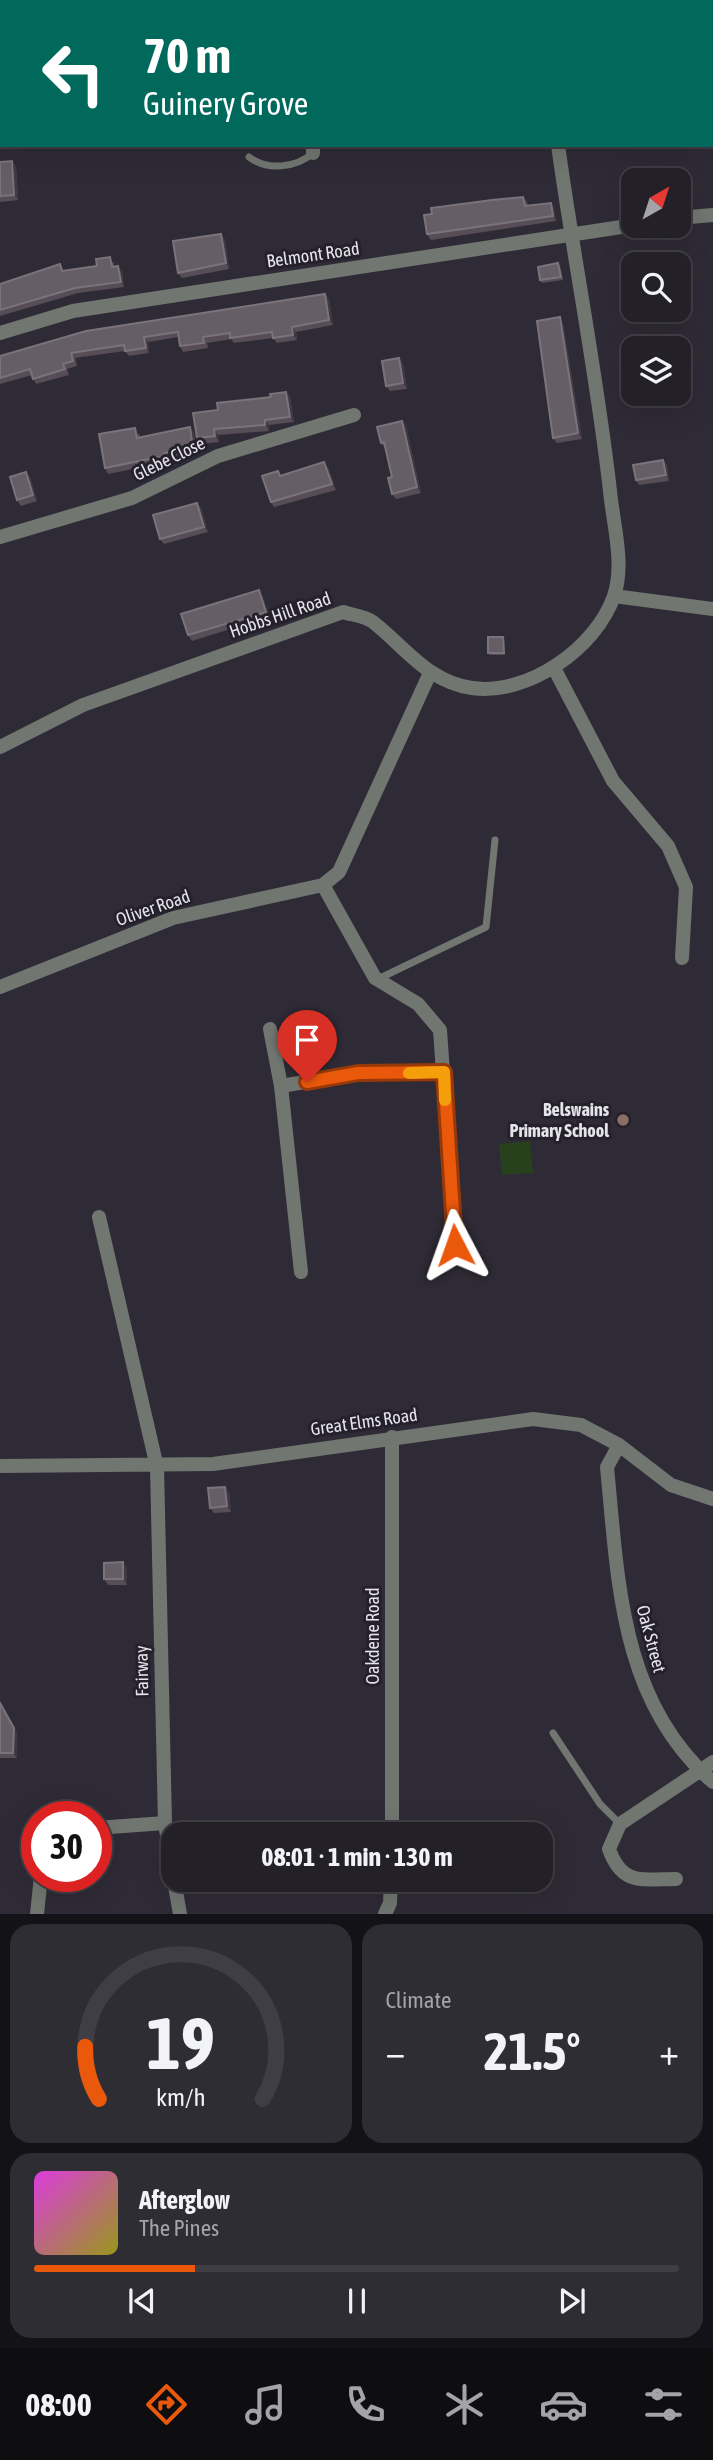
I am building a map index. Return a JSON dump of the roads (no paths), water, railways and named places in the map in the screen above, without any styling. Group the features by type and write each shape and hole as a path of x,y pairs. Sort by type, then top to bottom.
{"street":[{"name":"Hobbs Hill Road","path":"0,747 83,705 343,612 370,620 430,673 472,688 514,685 554,667 587,640 614,596 618,558 598,382 571,236 558,147"},
{"path":"691,217 713,215"},
{"name":"Belmont Road","path":"0,333 73,310 621,227"},
{"name":"Glebe Close","path":"0,537 132,498 218,456 354,415"},
{"path":"614,596 713,609"},
{"path":"554,667 613,781 668,846 686,887 682,958"},
{"path":"430,673 339,872 323,885 378,979 418,1004 440,1030 455,1245"},
{"name":"Oliver Road","path":"0,987 173,918 323,885"},
{"path":"270,1029 281,1086 301,1272"},
{"path":"281,1086 358,1073 444,1072"},
{"name":"Fairway","path":"99,1217 157,1467 165,1822"},
{"name":"Great Elms Road","path":"0,1466 157,1467 213,1464 533,1419 581,1425 619,1445 671,1485 713,1499"},
{"name":"Oakdene Road","path":"392,1822 393,1437"},
{"name":"Oak Street","path":"619,1445 607,1467 624,1625 646,1692 701,1772 713,1782"},
{"path":"676,1879 632,1879 615,1867 609,1849 620,1824 713,1762"},
{"path":"112,1827 161,1823"},
{"path":"37,1914 39,1892"},
{"path":"176,1892 180,1914"},
{"path":"385,1914 390,1903 390,1892"}],"lane":[{"path":"249,158 264,166 295,164 313,149"},
{"path":"378,979 486,927 495,839"},
{"path":"553,1733 600,1804 620,1824"}],"place":[{"name":"Belswains Primary School","path":"623,1120"}]}
